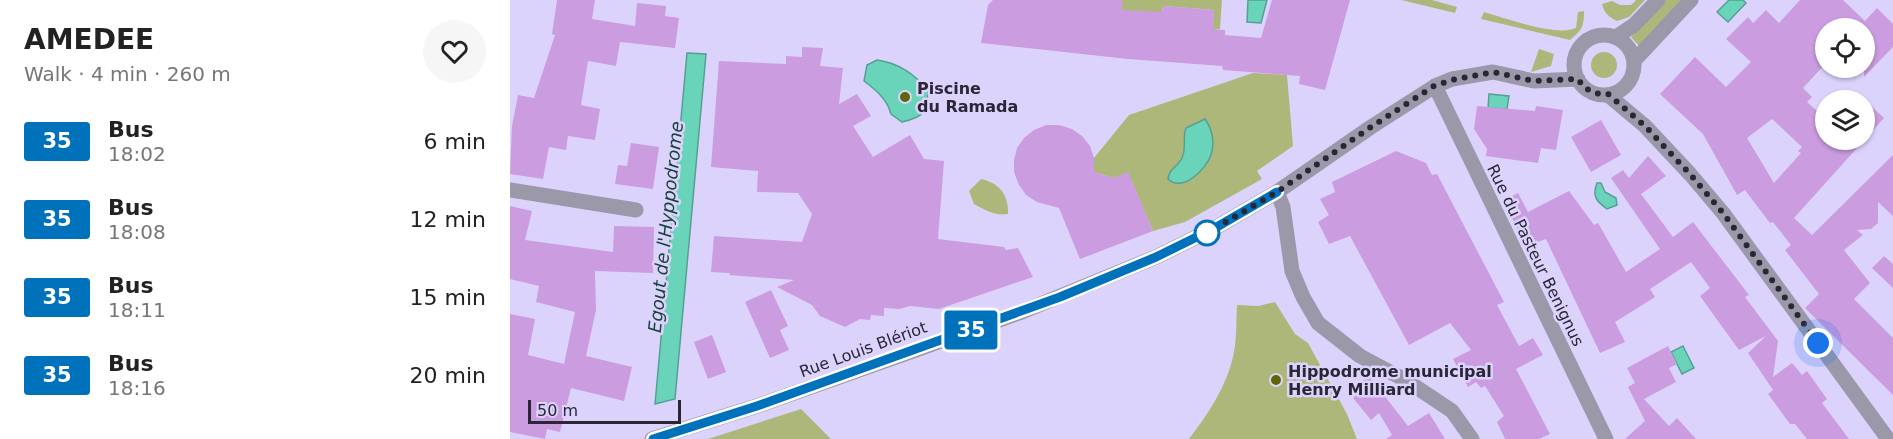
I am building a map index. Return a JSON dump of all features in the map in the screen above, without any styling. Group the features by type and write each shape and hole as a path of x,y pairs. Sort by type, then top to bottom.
{"street":[{"path":"1616,38 1634,25 1658,0"},
{"path":"1634,61 1691,0"},
{"path":"1544,80 1564,69 1575,59 1581,46 1588,40 1603,35 1625,43 1631,51 1634,70 1625,87 1617,92 1599,94 1583,86 1578,79 1575,59"},
{"name":"Rue Louis Blériot","path":"652,439 757,406 1060,297 1156,257 1215,228 1277,192 1434,86 1493,72 1534,81 1578,79"},
{"name":"Rue du Pasteur Benignus","path":"1434,86 1606,439"},
{"path":"1608,94 1645,126 1723,213 1888,439"},
{"path":"510,190 636,210"},
{"path":"1277,192 1283,207 1292,271 1318,323 1360,356 1407,381 1452,411 1472,439"}],"shaded area":[{"path":"1122,0 1222,0 1220,29 1215,29 1212,36 1214,10 1163,6 1162,12 1129,36 1128,59 1118,57"},
{"path":"1248,0 1267,0 1261,23 1247,22"},
{"path":"1401,0 1432,0 1457,7 1455,13"},
{"path":"1636,0 1645,0 1629,17 1617,21 1607,14 1602,4 1612,1 1620,5 1631,5"},
{"path":"1665,0 1682,0 1639,46 1631,37"},
{"path":"1729,0 1743,0 1746,3 1728,22 1717,12"},
{"path":"1584,11 1582,28 1570,40 1481,19 1484,12 1531,26 1567,30 1576,28 1578,12"},
{"path":"1539,49 1554,54 1551,66 1531,72"},
{"path":"1604,52 1613,56 1617,65 1613,74 1604,78 1595,74 1591,65 1595,56"},
{"path":"687,53 706,54 675,399 655,404"},
{"name":"Piscine du Ramada","path":"877,60 905,70 928,90 927,104 920,116 902,122 891,114 884,99 877,91 864,81 867,65"},
{"path":"1253,73 1287,75 1293,146 1257,171 1262,179 1185,222 1153,231 1128,173 1114,178 1094,172 1094,158 1129,115"},
{"path":"1489,94 1509,96 1507,109 1488,108"},
{"path":"1205,119 1213,141 1211,155 1204,167 1193,178 1174,183 1168,179 1183,154 1186,128"},
{"path":"981,179 1002,191 1007,201 1008,214 994,213 974,204 969,191"},
{"path":"1597,183 1601,183 1605,192 1616,198 1617,205 1607,209 1600,203 1595,195"},
{"name":"Hippodrome municipal Henry Milliard","path":"1275,302 1295,334 1308,343 1347,414 1357,439 1189,439 1222,387 1231,364 1235,346 1237,305 1258,306"},
{"path":"1683,346 1694,368 1682,374 1671,352"},
{"path":"801,409 831,439 708,439"}],"building":[{"path":"557,0 595,0 592,19 635,26 637,3 666,6 665,16 679,18 675,48 620,42 616,66 588,61 581,105 600,109 595,140 568,136 566,150 549,147 543,179 510,174 512,126 518,95 534,98 555,35 552,34"},
{"path":"993,0 1122,0 1122,10 1162,12 1163,6 1214,10 1213,29 1225,30 1225,35 1261,38 1272,0 1350,0 1325,90 1299,84 1300,76 1223,70 1222,66 1128,59 981,43 988,5"},
{"path":"1800,0 1843,0 1862,18 1815,18 1815,75 1803,88 1812,97 1807,102 1815,109 1815,150 1855,150 1794,218 1812,235 1893,155 1893,216 1878,202 1878,223 1871,229 1857,230 1863,235 1844,250 1870,283 1854,299 1893,338 1893,395 1805,308 1819,294 1785,250 1791,245 1773,222 1770,223 1745,190 1737,195 1703,134 1660,94 1695,57 1726,87 1751,62 1726,39 1748,17 1753,23 1766,10 1779,23","holes":["1772,119 1802,147 1798,151 1801,153 1774,183 1747,138"]},
{"path":"1877,8 1893,24 1893,47 1875,66 1875,18 1868,18"},
{"path":"802,47 823,48 820,66 843,68 839,104 857,94 871,116 853,126 873,157 910,135 924,159 944,161 938,239 1004,247 1006,250 1018,248 1033,277 939,309 910,306 900,309 884,308 884,316 871,315 870,320 860,319 845,327 820,316 812,305 777,287 794,280 711,272 714,236 802,242 812,214 798,193 757,192 758,171 711,167 719,61 786,64 786,56 802,57"},
{"path":"1477,106 1535,111 1536,106 1563,110 1556,150 1541,148 1538,163 1486,156 1487,149 1474,129"},
{"path":"1875,110 1884,118 1875,128"},
{"path":"1601,120 1621,155 1591,172 1571,137"},
{"path":"1046,125 1059,125 1072,129 1082,136 1090,146 1094,158 1094,172 1114,178 1128,172 1153,231 1080,259 1059,208 1037,202 1026,195 1014,172 1017,148 1034,130"},
{"path":"631,143 659,147 653,189 615,184 618,165 627,166"},
{"path":"1396,151 1426,163 1432,175 1437,174 1504,302 1497,305 1519,346 1533,338 1543,355 1516,369 1550,434 1539,439 1505,439 1497,422 1504,416 1485,386 1481,388 1476,382 1468,387 1453,359 1471,350 1450,323 1409,345 1350,236 1329,244 1318,222 1329,215 1320,199 1335,192 1332,182"},
{"path":"1648,156 1666,176 1641,194 1673,237 1693,222 1749,295 1745,297 1778,341 1773,377 1792,363 1802,375 1807,371 1827,399 1822,403 1849,439 1807,439 1795,424 1790,424 1768,394 1773,390 1748,353 1766,336 1739,350 1700,296 1710,288 1691,262 1650,289 1655,297 1615,322 1625,342 1600,353 1546,239 1527,246 1503,201 1518,193 1528,212 1569,191 1594,225 1598,223 1626,272 1660,249 1611,178 1623,170 1629,178"},
{"path":"510,206 532,211 525,240 613,252 614,226 654,227 653,273 595,271 596,310 586,356 632,367 624,401 571,388 560,432 547,429 545,439 510,432 510,314 535,319 528,355 564,364 575,312 536,302 539,286 510,279"},
{"path":"1884,256 1893,264 1893,288 1872,268"},
{"path":"771,290 788,326 780,330 789,350 770,358 745,302"},
{"path":"712,335 726,372 708,379 694,342"},
{"path":"1668,346 1677,364 1669,368 1676,382 1644,399 1669,426 1677,418 1696,439 1625,439 1645,421 1628,387 1635,383 1627,368"},
{"path":"1369,376 1408,426 1429,413 1445,439 1386,439 1392,435 1379,413 1371,420 1353,398 1364,389 1360,383"}],"bus line":[{"name":"35","path":"653,439 757,406 1060,297 1156,257 1215,228 1277,192"}],"place":[{"name":"Piscine du Ramada","path":"905,97"},
{"name":"Hippodrome municipal Henry Milliard","path":"1276,380"}],"route":[{"path":"1207,233 1277,192 1434,86 1493,72 1534,81 1578,79 1590,91 1608,94 1645,126 1690,174 1723,213 1818,343"}],"water label":[{"name":"Egout de l'Hyppodrome","path":"666,227"}]}
